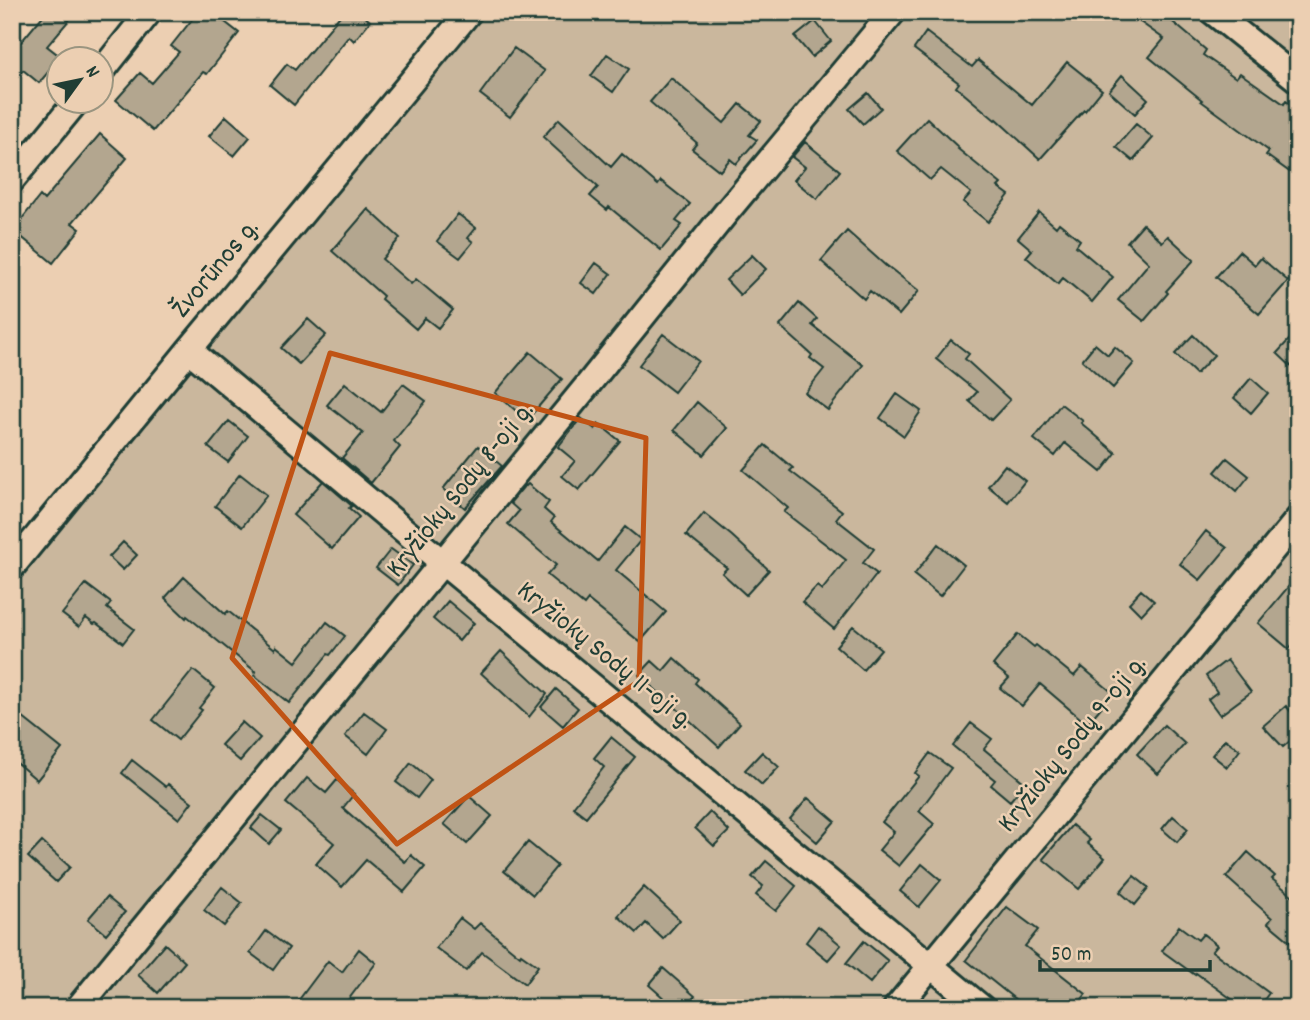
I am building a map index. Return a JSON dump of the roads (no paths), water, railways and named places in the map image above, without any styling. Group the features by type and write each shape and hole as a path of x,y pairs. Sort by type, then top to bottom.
{"street":[{"path":"116,53 149,12"},
{"name":"Žvorūnos g.","path":"12,567 469,12"},
{"name":"Kryžiokų Sodų 8-oji g.","path":"78,1008 893,12"},
{"path":"1213,12 1298,80"},
{"path":"12,180 65,116"},
{"name":"Kryžiokų Sodų 11-oji g.","path":"189,350 982,1008"},
{"name":"Kryžiokų Sodų 9-oji g.","path":"896,1008 1298,519"}]}
